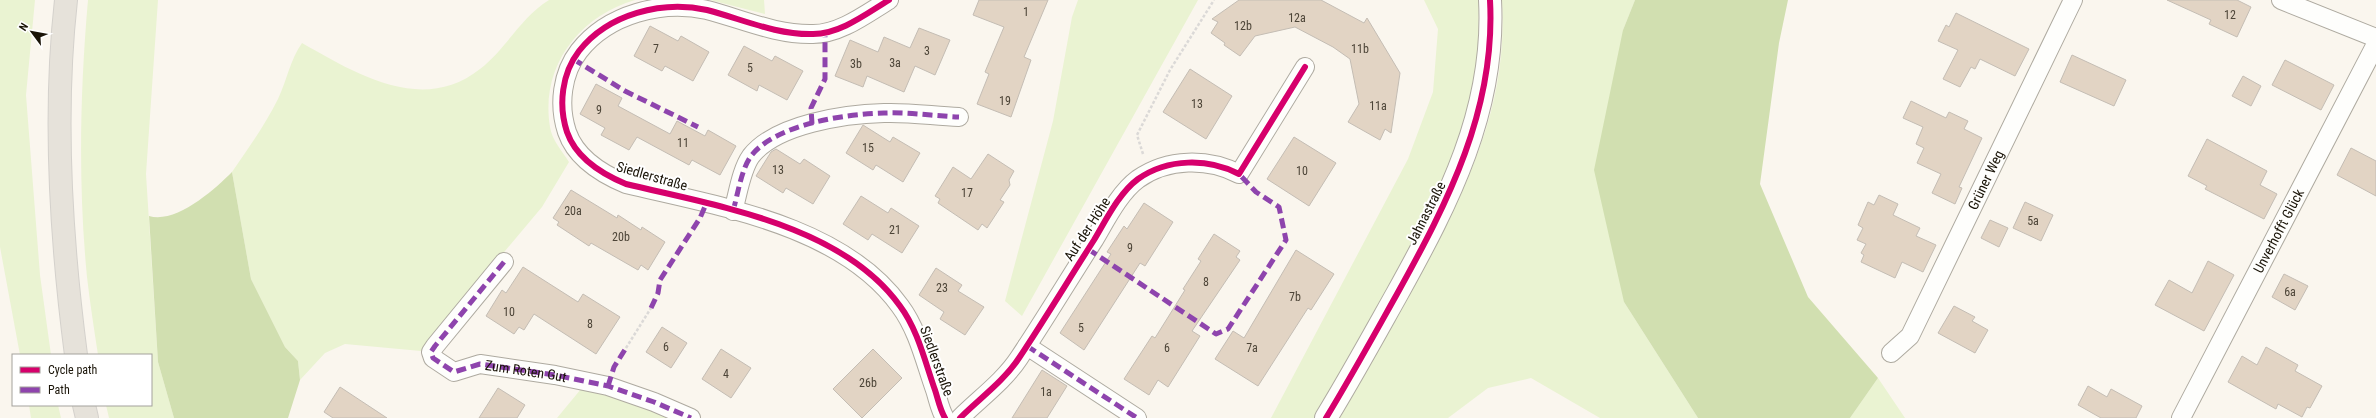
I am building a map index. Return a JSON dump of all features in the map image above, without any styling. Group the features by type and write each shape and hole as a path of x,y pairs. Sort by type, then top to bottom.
{"main road":[{"path":"66,0 60,124 61,197 69,298 76,354"},
{"path":"84,406 87,418"}],"street":[{"name":"Siedlerstraße","path":"889,0 852,22 824,33 813,34 789,33 706,9 665,6 648,8 608,25 590,38 573,59 563,89 563,114 572,143 587,160 604,175 626,184 733,211 795,231 844,256 880,284 900,306 916,335 946,418"},
{"name":"Jahnastraße","path":"1326,418 1428,238 1462,164 1471,138 1486,76 1491,20 1490,0"},
{"name":"Grüner Weg","path":"1891,353 1910,336 2073,0"},
{"path":"2281,0 2376,38"},
{"name":"Unverhofft Glück","path":"2181,418 2376,44"},
{"name":"Auf der Höhe","path":"960,418 1007,372 1027,346 1115,205 1137,180 1149,172 1175,164 1202,162 1222,166 1239,174 1305,67"},
{"path":"733,211 750,157 762,144 780,133 826,121 884,113 959,117"},
{"name":"Zum Roten Gut","path":"504,262 435,346 431,352 433,358 454,372 480,364 555,375 608,386 654,402 691,418"},
{"path":"1027,346 1137,418"}],"path":[{"path":"1149,172 1137,135 1170,70 1214,0"},
{"path":"626,348 651,308"}],"green space":[{"path":"0,0 35,0 26,95 40,275 51,354 20,354 0,247"},
{"path":"88,0 158,0 146,174 158,362 174,418 109,418 106,406 152,406 152,354 98,354 87,277 82,208 81,138 85,34"},
{"path":"549,0 635,0 615,8 597,18 581,31 568,47 558,65 551,84 548,105 550,127 555,141 569,162 542,207 421,351 345,344 325,353 300,380 298,361 285,347 251,279 232,172 273,109 294,56 302,43 366,77 412,89 435,89 458,82 480,69 498,52 530,15"},
{"path":"710,0 764,0 765,14"},
{"path":"1078,0 1198,0 1022,316 1005,301 1053,121 1072,17"},
{"path":"1424,0 1478,0 1479,3 1477,66 1464,121 1449,165 1409,252 1386,295 1314,418 1271,418 1408,159 1433,92 1438,29"},
{"path":"1502,0 1635,0 1623,30 1624,302 1698,418 1600,418 1531,378 1488,388 1448,418 1340,418 1424,267 1471,171 1483,139 1499,72 1502,37"},
{"path":"1635,0 1788,0 1779,43 1760,184 1808,297 1878,378 1850,418 1698,418 1624,302 1594,170 1623,30"},
{"path":"232,172 251,279 285,347 298,361 300,380 288,418 174,418 158,362 149,216 160,217 171,215 194,204 215,188"},
{"path":"1878,378 1905,418 1850,418"},
{"path":"581,389 609,394 672,418 557,418"},
{"path":"29,406 58,406 61,418 31,418"}],"building":[{"path":"979,0 1048,0 1024,57 1031,60 1011,117 977,104 989,74 985,72 1004,27 973,15"},
{"path":"1239,0 1321,0 1364,23 1367,18 1400,73 1391,133 1385,129 1380,140 1348,122 1359,104 1350,59 1333,47 1295,27 1255,36 1240,56 1224,45 1225,43 1211,33 1218,22 1212,19"},
{"path":"2167,0 2237,0 2251,7 2237,37 2209,24 2211,20"},
{"path":"1956,13 2029,49 2015,76 1980,59 1975,69 1971,67 1960,87 1943,79 1958,50 1938,41 1946,25 1949,27"},
{"path":"650,26 678,41 681,36 709,52 693,81 665,66 662,71 634,56"},
{"path":"919,28 950,40 935,75 915,66 904,92 867,76 863,87 835,76 850,40 878,52 884,37 910,48"},
{"path":"744,46 772,61 775,56 803,71 787,100 759,85 757,91 728,75"},
{"path":"2072,55 2126,80 2114,106 2060,82"},
{"path":"2285,60 2334,85 2321,110 2272,85"},
{"path":"1190,69 1232,96 1206,139 1163,112"},
{"path":"2243,76 2261,86 2251,106 2232,96"},
{"path":"596,84 622,98 618,106 670,134 677,121 705,136 708,130 736,146 720,175 692,160 689,165 637,137 629,150 601,135 605,128 580,114"},
{"path":"1911,101 1946,118 1949,112 1968,121 1964,129 1982,138 1959,187 1962,188 1955,204 1932,193 1941,174 1917,163 1924,148 1916,144 1923,127 1903,118"},
{"path":"863,125 890,142 893,137 920,153 903,182 876,165 873,170 846,153"},
{"path":"1294,137 1336,163 1309,206 1267,179"},
{"path":"2207,139 2267,171 2260,185 2277,194 2264,219 2205,189 2207,186 2188,176"},
{"path":"2351,148 2376,161 2376,196 2337,175"},
{"path":"776,149 800,164 804,159 830,176 813,204 786,188 783,193 756,176 771,152"},
{"path":"988,154 1014,171 1009,180 1010,185 1000,200 1004,202 987,228 982,224 978,230 938,203 940,199 935,196 953,167 971,179"},
{"path":"571,190 617,218 618,215 641,230 642,227 665,242 648,270 641,265 638,270 591,243 589,246 557,225 559,222 553,218"},
{"path":"1879,195 1898,204 1893,215 1920,228 1916,236 1936,245 1923,272 1902,262 1895,278 1861,262 1864,255 1861,253 1866,244 1857,240 1863,228 1858,225 1868,202 1874,205"},
{"path":"861,196 888,213 891,208 919,226 902,253 872,234 868,240 843,224"},
{"path":"2025,202 2053,215 2041,241 2013,228"},
{"path":"1144,203 1173,222 1145,266 1140,263 1084,350 1060,333 1111,254 1107,252 1124,226 1127,229"},
{"path":"1990,220 2008,228 1999,247 1981,238"},
{"path":"1214,234 1240,251 1236,257 1240,260 1192,331 1200,336 1168,387 1158,380 1149,395 1124,379 1152,336 1155,338 1185,290 1183,289 1201,261 1198,259"},
{"path":"1296,250 1334,274 1311,310 1308,308 1258,386 1215,359 1233,331 1244,338"},
{"path":"2208,261 2234,275 2204,331 2155,305 2169,280 2192,293"},
{"path":"523,267 578,302 583,294 620,317 596,354 534,314 524,330 519,327 514,334 486,316 502,290 506,293"},
{"path":"936,268 962,285 958,291 984,307 965,335 940,319 944,312 919,295"},
{"path":"2284,274 2308,286 2295,310 2272,297"},
{"path":"1954,306 1975,317 1972,321 1988,330 1975,353 1938,333"},
{"path":"662,327 687,343 671,368 646,352"},
{"path":"2266,347 2298,365 2295,371 2322,386 2310,408 2307,407 2302,417 2278,404 2276,409 2228,382 2242,356 2257,365"},
{"path":"721,349 751,368 731,398 702,379"},
{"path":"873,349 902,378 862,418 833,389"},
{"path":"1042,370 1067,386 1047,418 1012,418"},
{"path":"2088,386 2107,397 2111,389 2142,406 2136,418 2101,418 2078,405"},
{"path":"340,387 387,418 333,418 324,412"},
{"path":"498,388 525,405 517,418 479,418"}],"marked path":[{"path":"812,124 811,108 825,79 825,33"},
{"path":"573,59 625,91 698,127"},
{"path":"733,211 742,175 751,156 762,145 777,136 812,123 868,114 903,113 959,117"},
{"path":"1088,249 1216,334 1228,329 1286,240 1279,207 1256,192 1239,174"},
{"path":"651,308 658,293 660,280 700,218 706,204"},
{"path":"504,262 435,346 431,352 433,358 454,372 480,364 555,375 608,386 654,402 691,418"},
{"path":"1027,346 1137,418"},
{"path":"608,386 614,367 626,348"}],"cycle path":[{"path":"889,0 843,27 833,31 813,34 799,34 772,29 707,10 690,7 654,9 620,19 591,38 573,60 565,79 563,90 562,100 564,122 571,141 577,150 591,164 608,175 626,184 699,201 775,223 812,238 846,256 875,278 900,306 912,325 940,408 945,418"},
{"path":"1326,418 1434,225 1465,153 1477,117 1485,79 1490,40 1490,0"},
{"path":"960,418 999,382 1013,366 1048,314 1113,207 1131,185 1150,172 1175,164 1201,163 1214,165 1239,174 1305,67"}]}
